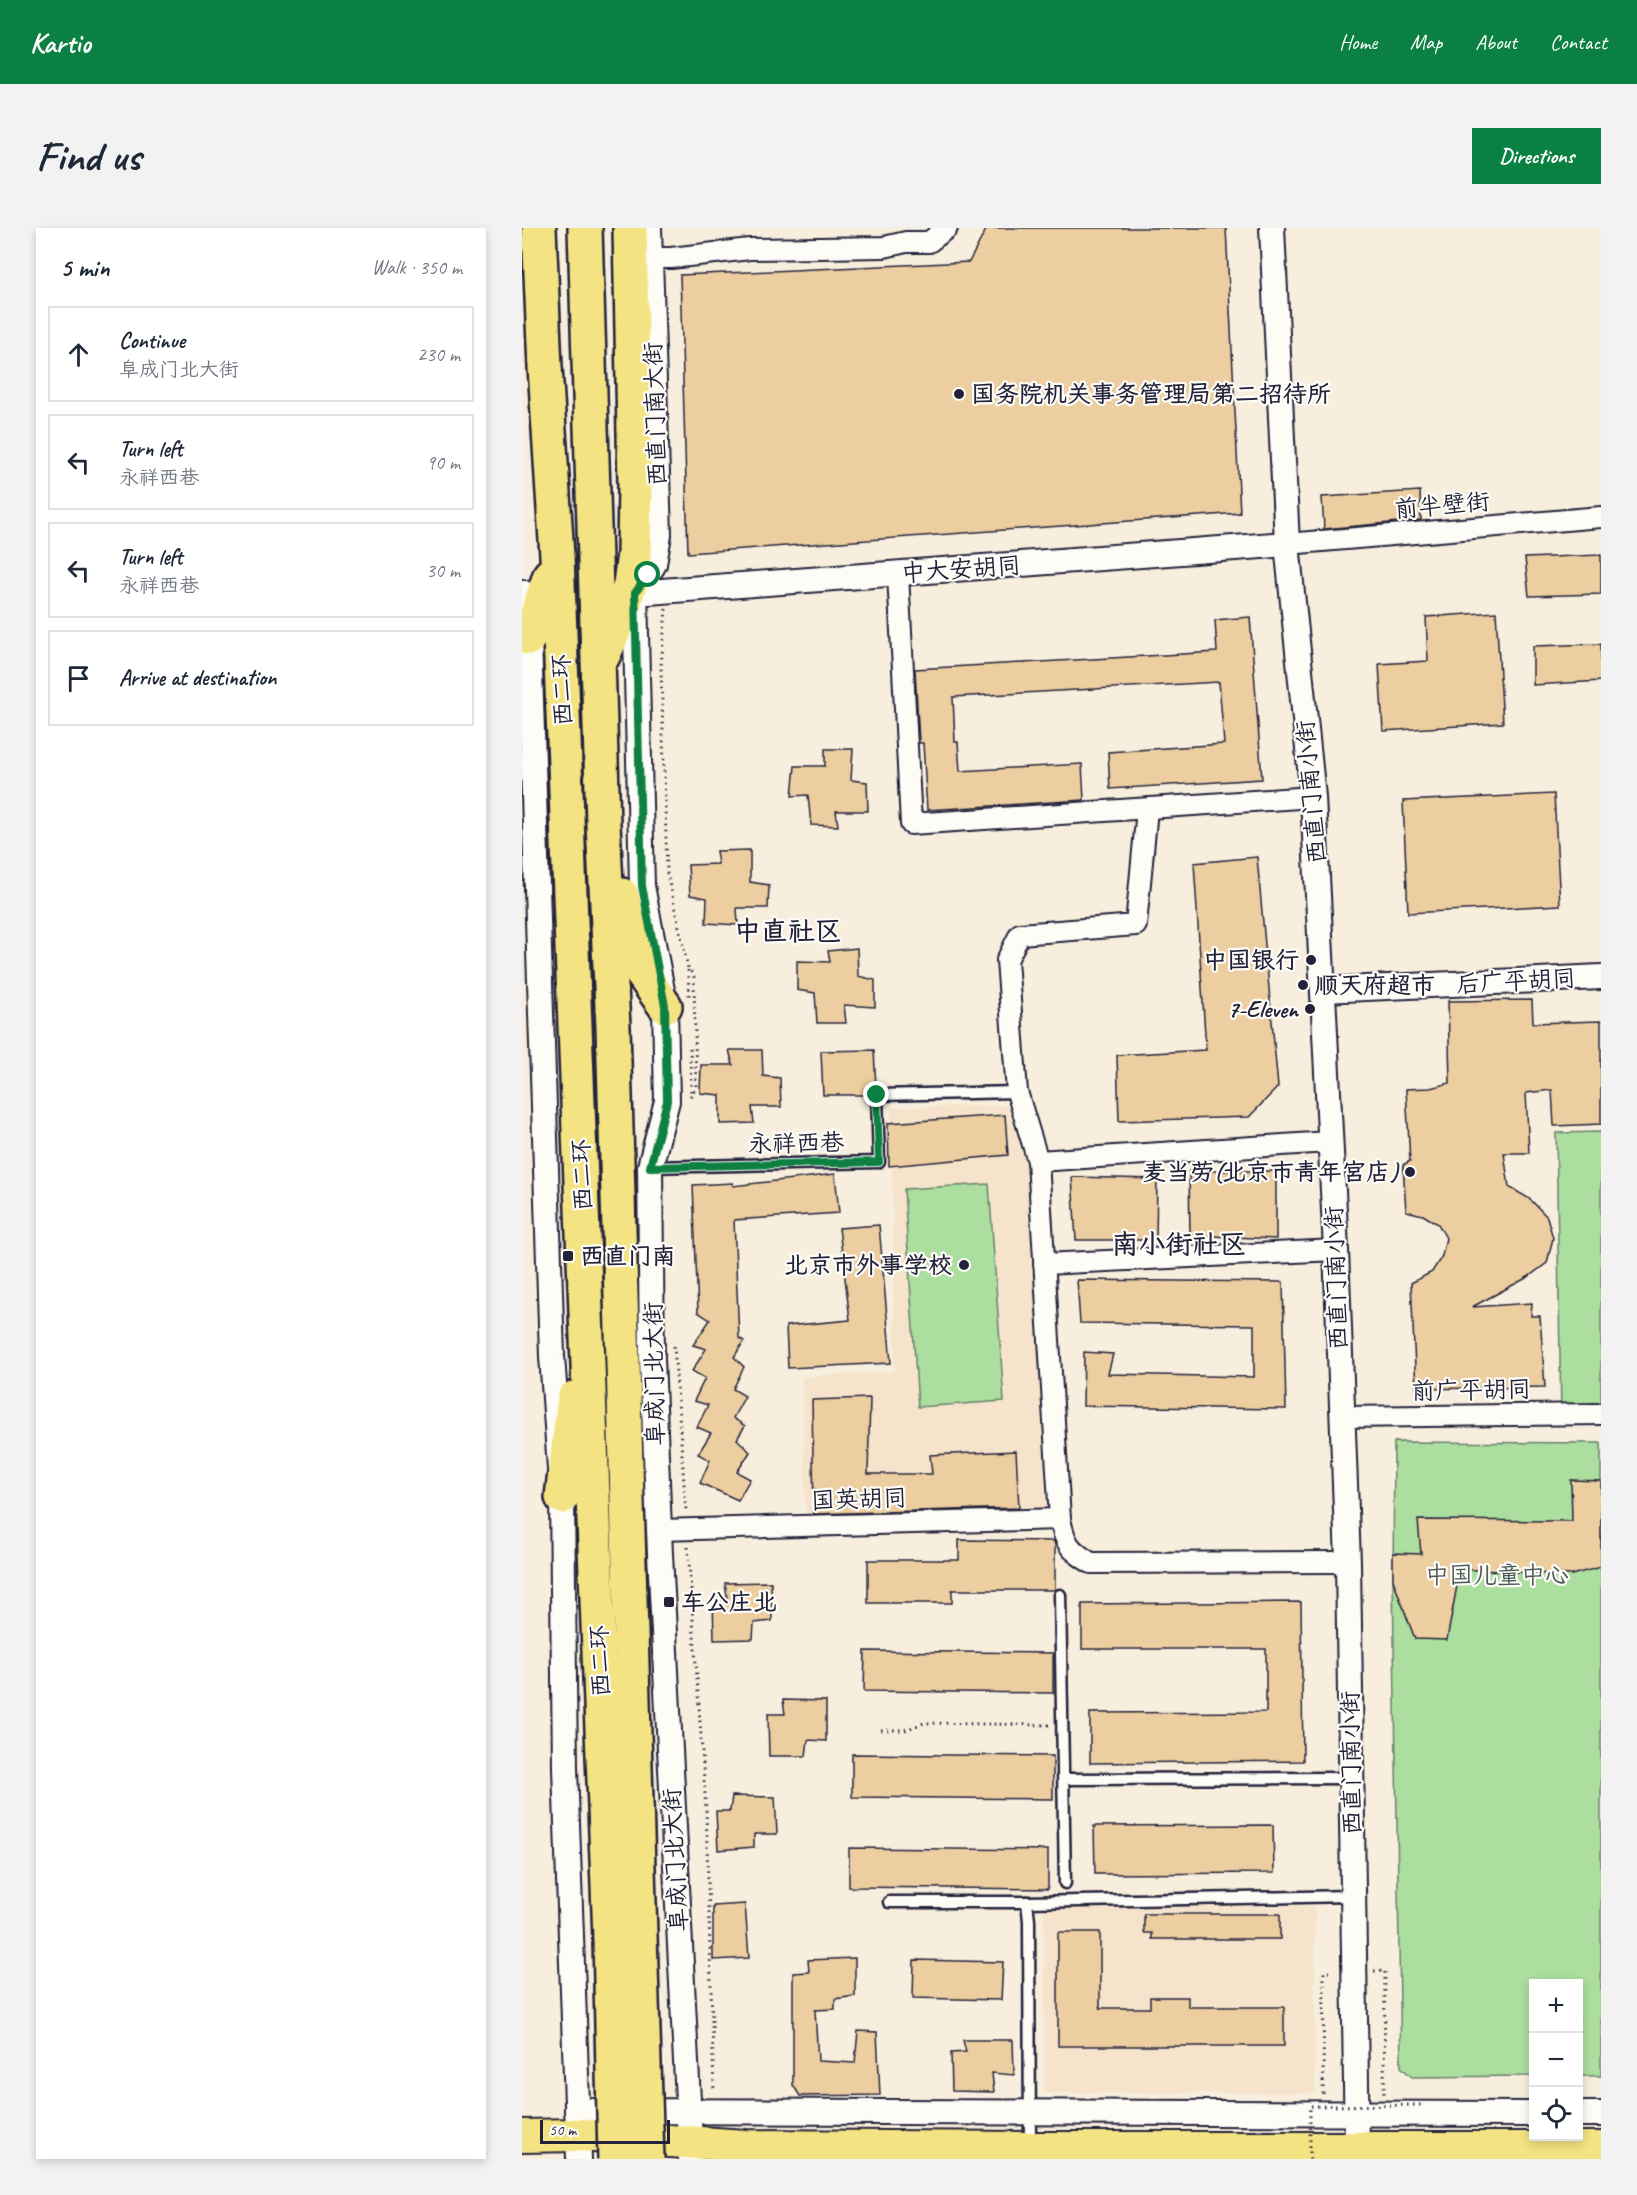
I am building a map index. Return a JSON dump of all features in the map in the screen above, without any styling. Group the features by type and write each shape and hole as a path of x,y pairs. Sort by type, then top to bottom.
{"highway":[{"name":"西二环","path":"539,228 557,556 586,1295 625,1936 647,2159"},
{"name":"西二环","path":"585,228 603,824 613,1027 625,1936 615,2159"},
{"path":"600,676 601,661 629,601 634,554 630,228"},
{"path":"525,640 557,556"},
{"path":"603,824 618,867 625,911 640,971 677,1013"},
{"path":"562,1497 586,1295"}],"main road":[{"path":"522,2136 578,2135 690,2151 746,2146 1030,2148 1357,2156 1601,2148"}],"street":[{"name":"西直门南大街","path":"629,601 654,564 659,535 649,228"},
{"path":"650,258 671,258 750,249 884,247 906,242 929,242 947,228"},
{"name":"西直门南小街","path":"1272,228 1287,544 1313,797 1336,1250 1348,1562 1357,2156"},
{"name":"前半壁街","path":"1287,544 1601,517"},
{"name":"中大安胡同","path":"629,601 668,591 1287,544"},
{"path":"898,574 911,824 1313,797"},
{"path":"522,592 552,1356 562,1497 565,1768 578,2135 688,2111 1529,2114"},
{"name":"阜成门北大街","path":"629,601 642,886 677,1013 667,1101 650,1167 652,1358 690,2151"},
{"path":"1147,809 1136,925 1020,934 1007,960 1017,1092 1038,1161 1060,1519 1065,1542 1078,1555 1091,1563 1348,1562"},
{"name":"后广平胡同","path":"1323,990 1601,977"},
{"path":"1038,1161 1329,1142"},
{"path":"1044,1264 1336,1250"},
{"name":"前广平胡同","path":"1341,1417 1601,1414"},
{"name":"国英胡同","path":"659,1530 1060,1519"},
{"path":"1583,2114 1601,2114"}],"lane":[{"name":"永祥西巷","path":"650,1167 879,1162 877,1095 1017,1092"},
{"path":"1060,1595 1065,1883"},
{"path":"1064,1779 1351,1778"},
{"path":"889,1902 1353,1896"},
{"path":"1027,1902 1030,2148"}],"path":[{"path":"668,591 661,666 667,873 688,968 694,976 696,1087 687,1103"},
{"path":"677,1013 688,968"},
{"path":"690,1048 691,1093"},
{"path":"674,1341 706,1809 715,2112"},
{"path":"881,1730 904,1730 924,1723 1063,1725"},
{"path":"1373,1971 1385,1971 1384,2094"},
{"path":"1323,2094 1327,1972"},
{"path":"1310,2159 1310,2106 1421,2105"}],"shaded area":[{"name":"北京市外事学校","path":"1006,1105 1030,1159 1046,1511 806,1521 802,1377 895,1371 891,1108"},
{"path":"1315,1906 1315,2093 1044,2093 1044,1907"}],"green space":[{"path":"1601,1132 1601,1413 1561,1414 1556,1133"},
{"path":"989,1184 1004,1401 918,1407 904,1189"},
{"name":"中国儿童中心","path":"1394,1442 1601,1443 1601,2076 1583,2076 1583,1979 1529,1979 1529,2076 1412,2077 1401,2067 1393,1580"}],"building":[{"name":"国务院机关事务管理局第二招待所","path":"987,228 1226,228 1240,513 688,553 680,275 969,262"},
{"path":"1420,491 1421,520 1324,529 1322,497"},
{"path":"1601,555 1601,594 1529,596 1525,558"},
{"path":"1496,612 1503,723 1383,731 1379,664 1428,661 1426,617"},
{"path":"1250,617 1262,779 1110,789 1108,752 1224,744 1219,682 953,697 955,742 958,742 960,771 1082,764 1084,800 927,810 923,743 919,743 915,669 1217,652 1215,620"},
{"path":"1601,644 1601,681 1533,685 1533,646"},
{"path":"825,749 853,749 851,780 867,782 868,811 836,811 838,826 811,825 808,795 792,796 795,766 825,766"},
{"path":"1554,794 1560,905 1408,913 1403,801"},
{"path":"750,850 750,882 769,885 768,908 737,908 738,925 706,923 707,898 690,895 688,865 718,864 716,851"},
{"path":"1257,857 1278,1087 1249,1117 1119,1121 1117,1055 1206,1050 1194,863"},
{"path":"857,948 858,976 875,980 875,1007 844,1005 846,1023 817,1023 815,993 797,990 797,961 830,962 828,951"},
{"path":"1532,1000 1533,1023 1601,1021 1601,1124 1554,1126 1552,1090 1526,1093 1529,1153 1504,1153 1509,1187 1530,1199 1547,1217 1553,1238 1547,1263 1528,1277 1472,1307 1532,1303 1531,1316 1540,1316 1545,1387 1416,1389 1411,1283 1432,1272 1442,1256 1446,1238 1438,1224 1423,1215 1406,1211 1403,1165 1410,1161 1406,1089 1430,1088 1450,1083 1448,1001"},
{"path":"729,1050 762,1050 763,1076 780,1078 781,1107 752,1107 754,1123 720,1124 720,1095 700,1093 701,1065 733,1065"},
{"path":"874,1050 876,1088 871,1091 870,1095 823,1095 821,1051"},
{"path":"1005,1115 1008,1155 889,1166 888,1123"},
{"path":"1189,1171 1276,1171 1276,1239 1190,1235"},
{"path":"835,1174 839,1213 734,1220 739,1338 744,1341 734,1357 744,1367 733,1389 745,1396 733,1418 745,1426 737,1439 750,1452 737,1472 750,1479 738,1500 700,1483 710,1460 698,1454 711,1433 697,1427 708,1405 694,1401 705,1378 692,1371 706,1349 693,1345 710,1320 698,1312 693,1185 733,1183 733,1186"},
{"path":"1072,1177 1157,1179 1156,1240 1076,1240"},
{"path":"879,1225 891,1363 788,1368 786,1326 850,1320 839,1228"},
{"path":"1077,1280 1283,1282 1286,1409 1083,1406 1084,1352 1113,1354 1108,1374 1254,1377 1254,1325 1080,1323"},
{"path":"870,1398 868,1474 932,1474 930,1455 1016,1451 1019,1508 814,1514 812,1400"},
{"path":"1571,1480 1601,1481 1601,1567 1571,1575 1460,1569 1447,1640 1415,1639 1393,1580 1393,1553 1421,1554 1418,1520 1572,1521"},
{"path":"959,1540 1054,1541 1055,1590 952,1590 952,1603 868,1603 868,1560 959,1560"},
{"path":"771,1582 772,1621 754,1623 753,1639 714,1640 713,1599 727,1597 725,1583"},
{"path":"1301,1602 1303,1761 1090,1763 1090,1713 1266,1712 1266,1649 1082,1649 1082,1604"},
{"path":"865,1651 1053,1653 1053,1693 864,1691"},
{"path":"783,1700 826,1701 826,1741 808,1740 806,1756 769,1756 768,1714 785,1714"},
{"path":"852,1754 1053,1756 1053,1799 852,1797"},
{"path":"732,1796 775,1797 777,1834 754,1834 754,1847 718,1850 716,1811 730,1811"},
{"path":"1273,1825 1274,1873 1095,1874 1094,1826"},
{"path":"849,1848 1048,1850 1048,1889 849,1887"},
{"path":"745,1904 749,1958 713,1960 713,1906"},
{"path":"1144,1914 1280,1914 1280,1939 1152,1939 1152,1933 1144,1933"},
{"path":"1058,1932 1100,1932 1100,2008 1150,2008 1150,1997 1188,1997 1188,2007 1284,2007 1284,2046 1058,2046"},
{"path":"855,1958 855,1996 835,1999 835,2009 815,2010 818,2061 855,2063 858,2031 877,2032 880,2095 800,2096 793,2085 793,1973 809,1972 808,1960"},
{"path":"914,1960 1003,1962 1001,2000 913,1998"},
{"path":"963,2040 1013,2040 1014,2075 992,2073 994,2092 952,2091 951,2053 966,2052"}],"place":[{"name":"国务院机关事务管理局第二招待所","path":"959,394"},
{"name":"中国银行","path":"1311,960"},
{"name":"顺天府超市","path":"1303,985"},
{"name":"7-Eleven","path":"1310,1009"},
{"name":"麦当劳(北京市青年宫店)","path":"1410,1172"},
{"name":"西直门南","path":"568,1256"},
{"name":"北京市外事学校","path":"964,1265"},
{"name":"车公庄北","path":"669,1602"}],"district":[{"name":"中直社区","path":"788,931"},
{"name":"南小街社区","path":"1179,1244"}],"route":[{"path":"648,575 635,593 642,886 665,1006 667,1101 650,1167 879,1162 877,1095"}]}
